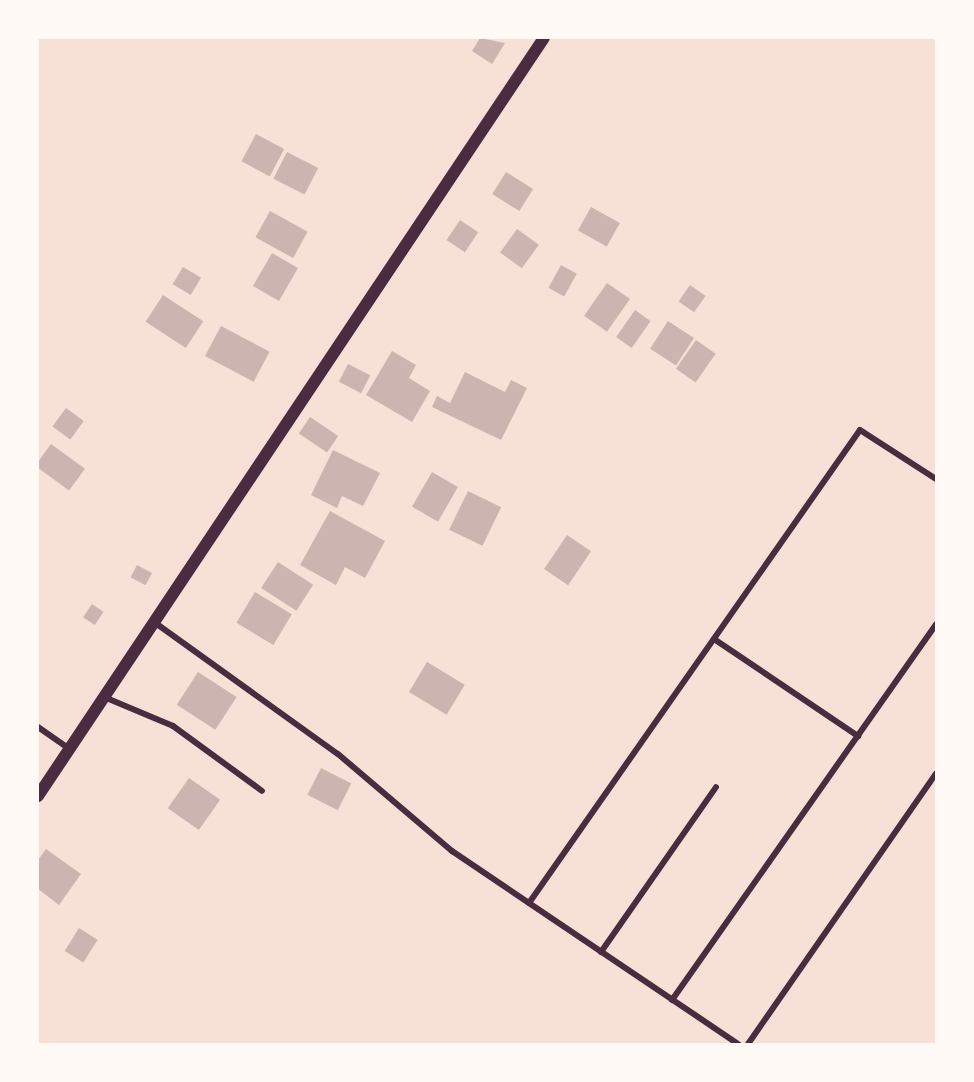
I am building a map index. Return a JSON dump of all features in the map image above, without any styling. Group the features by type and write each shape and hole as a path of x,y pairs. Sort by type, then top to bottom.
{"main road":[{"path":"38,796 544,38"}],"street":[{"path":"529,903 860,430 936,479"},
{"path":"154,622 338,754 419,826 738,1044"},
{"path":"672,1000 936,624"},
{"path":"714,639 858,736"},
{"path":"105,697 173,726 262,791"},
{"path":"38,727 70,749"},
{"path":"747,1044 936,774"},
{"path":"601,952 716,787"}],"building":[{"path":"480,38 505,43 492,64 472,51"},
{"path":"256,134 284,149 270,176 241,161"},
{"path":"287,152 318,168 305,195 273,179"},
{"path":"506,172 533,189 519,211 492,194"},
{"path":"591,207 620,223 607,247 578,231"},
{"path":"270,211 308,232 293,258 255,237"},
{"path":"460,220 478,232 465,252 447,240"},
{"path":"517,229 539,245 522,268 500,252"},
{"path":"272,253 298,268 279,301 253,286"},
{"path":"561,265 577,274 564,296 548,288"},
{"path":"183,267 201,278 191,295 173,284"},
{"path":"607,283 630,299 607,332 584,316"},
{"path":"690,285 706,296 694,312 679,301"},
{"path":"163,295 203,321 186,348 146,322"},
{"path":"635,310 651,321 632,348 616,337"},
{"path":"668,321 694,338 676,366 650,349"},
{"path":"221,326 270,352 254,382 205,356"},
{"path":"696,340 716,354 696,382 676,369"},
{"path":"392,351 416,365 409,378 430,391 412,422 366,395"},
{"path":"348,364 370,375 361,393 339,382"},
{"path":"465,372 505,392 511,380 527,388 501,440 432,407 437,396 450,403"},
{"path":"66,408 84,421 70,440 52,427"},
{"path":"310,417 338,436 327,453 299,434"},
{"path":"51,444 85,469 69,491 38,468 38,462"},
{"path":"333,450 380,473 363,506 342,496 337,508 311,495"},
{"path":"432,472 458,487 438,522 412,507"},
{"path":"468,491 501,507 482,546 449,530"},
{"path":"330,511 385,541 365,578 345,567 336,585 300,565"},
{"path":"567,535 591,551 568,585 544,569"},
{"path":"278,562 313,585 296,611 261,588"},
{"path":"137,565 152,573 145,585 130,577"},
{"path":"255,592 292,614 273,645 236,623"},
{"path":"92,604 104,612 95,625 83,617"},
{"path":"427,662 465,685 447,715 409,692"},
{"path":"198,672 237,697 215,730 177,705"},
{"path":"321,768 351,783 338,810 307,795"},
{"path":"189,778 220,800 199,830 168,808"},
{"path":"46,849 81,874 59,905 38,889 38,860"},
{"path":"79,928 98,940 83,963 65,951"}]}
